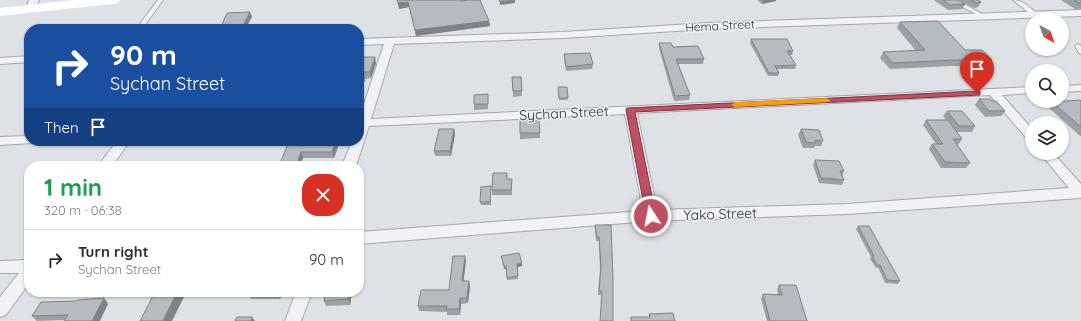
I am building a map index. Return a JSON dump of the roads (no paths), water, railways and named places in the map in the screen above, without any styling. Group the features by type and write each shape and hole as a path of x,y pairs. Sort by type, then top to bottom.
{"street":[{"path":"0,12 32,4 113,0"},
{"name":"Hema Street","path":"1069,13 1081,12"},
{"name":"Hema Street","path":"364,42 563,34 708,26 1025,14"},
{"path":"364,117 390,41"},
{"path":"0,61 24,59"},
{"path":"1069,89 1081,88"},
{"name":"Sychan Street","path":"364,123 1025,90"},
{"path":"993,92 1025,129"},
{"path":"630,110 651,216"},
{"path":"0,141 24,140"},
{"path":"109,161 120,146"},
{"path":"351,161 356,146"},
{"path":"1052,160 1081,192"},
{"name":"Yako Street","path":"364,238 651,216 847,209 1081,192"},
{"path":"0,267 24,266"},
{"path":"0,310 24,278"},
{"path":"293,321 302,297"}],"lane":[{"path":"143,24 161,0"},
{"path":"952,0 982,16"},
{"path":"1015,0 1032,12"},
{"path":"1078,46 1081,52"}]}
